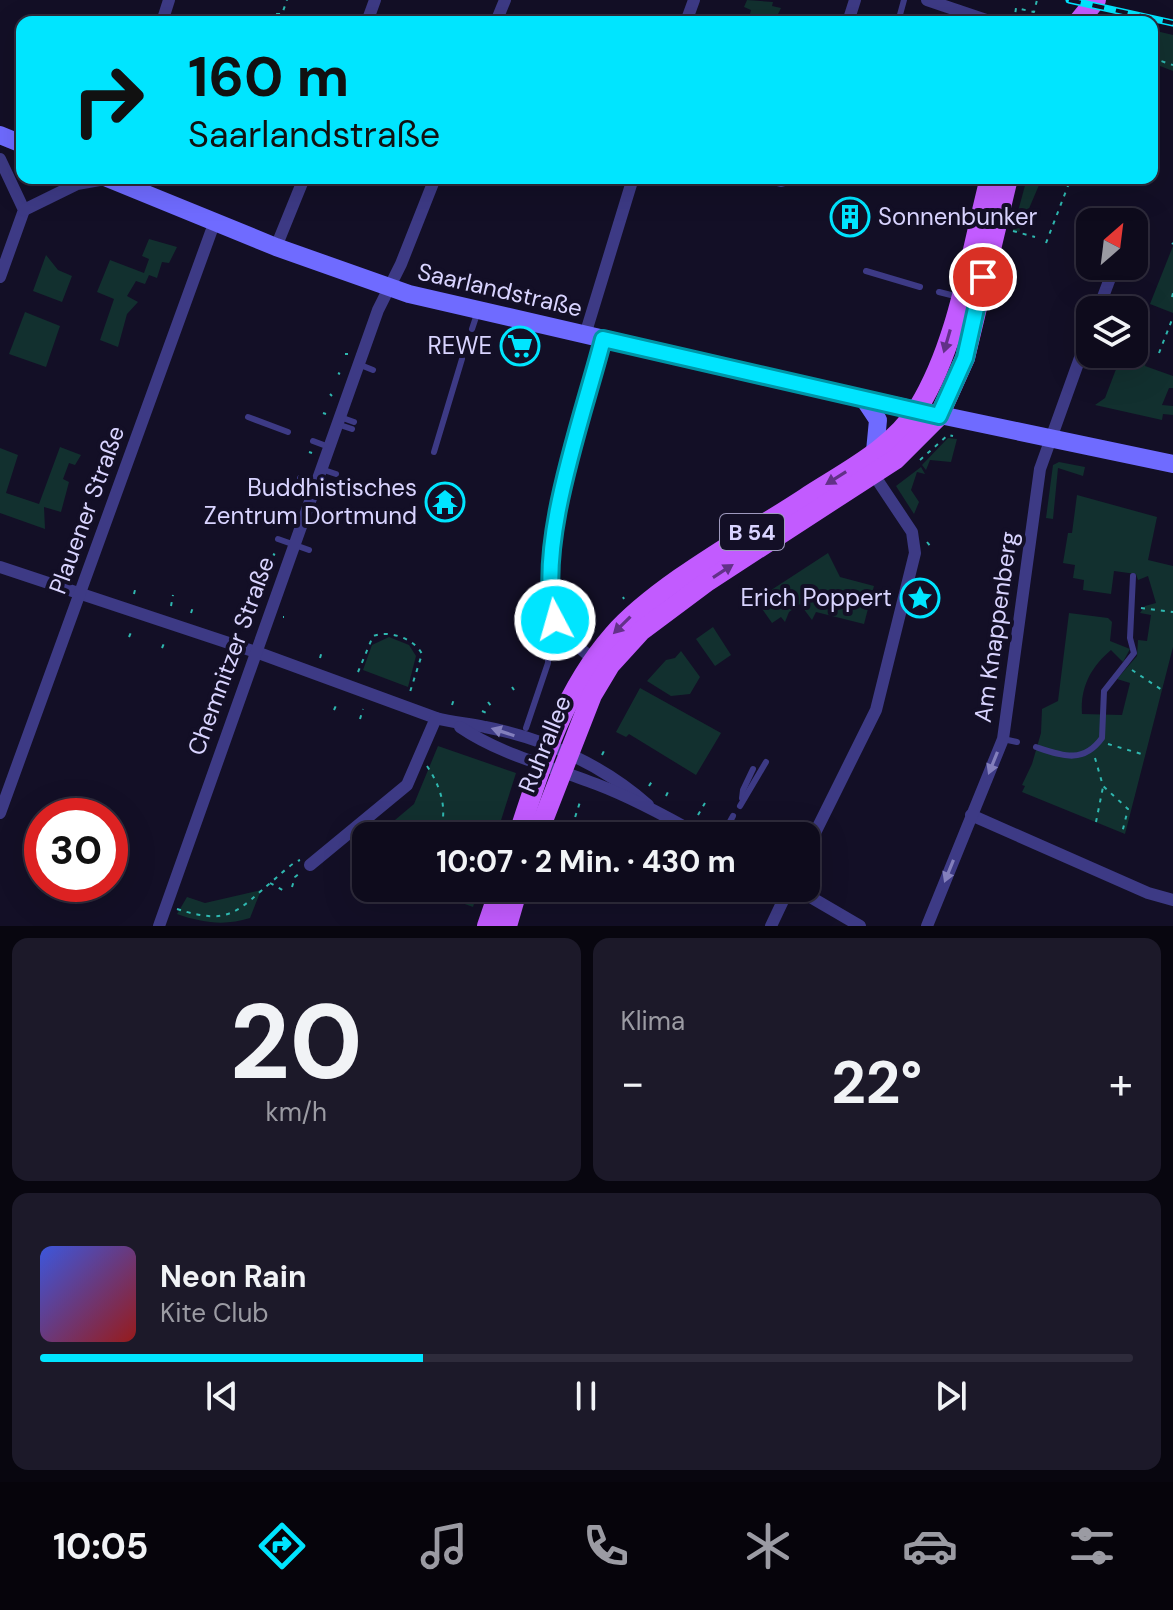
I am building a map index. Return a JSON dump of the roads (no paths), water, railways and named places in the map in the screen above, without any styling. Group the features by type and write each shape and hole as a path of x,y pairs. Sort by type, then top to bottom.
{"main road":[{"path":"1083,16 1096,0"},
{"path":"1098,16 1110,0"},
{"name":"Ruhrallee","path":"522,822 544,755 577,685 635,612 875,451 917,410 944,353 949,294 988,184"},
{"name":"Ruhrallee","path":"542,822 592,695 614,660 641,631 708,581 874,475 914,443 939,416 965,358 1007,184"},
{"path":"487,926 495,902"},
{"path":"507,926 514,902"}],"street":[{"path":"927,0 974,16"},
{"path":"0,159 24,210 0,277"},
{"name":"Saarlandstraße","path":"24,210 77,184"},
{"name":"Saarlandstraße","path":"125,184 276,247 389,288 939,416 1173,464"},
{"path":"276,247 302,184"},
{"name":"Chemnitzer Straße","path":"159,926 358,364 432,184"},
{"path":"594,660 555,620 550,602 551,571 559,508 594,337 632,184"},
{"name":"Plauener Straße","path":"0,813 215,221"},
{"name":"Am Knappenberg","path":"927,926 1003,739 1040,469 1076,367"},
{"path":"864,399 878,420 875,451"},
{"path":"820,823 876,710 915,553 912,532 874,475"},
{"path":"0,567 256,652 436,718 458,725 485,726 544,755 620,780 648,805"},
{"path":"310,865 407,785 436,718"},
{"path":"458,725 479,740 565,763 677,822"},
{"path":"971,815 1148,893 1173,900"},
{"path":"771,926 784,902"},
{"path":"817,902 860,926"}],"lane":[{"path":"866,271 920,287"},
{"path":"472,329 478,310"},
{"path":"434,452 462,359"},
{"path":"358,364 373,370"},
{"path":"248,417 288,432"},
{"path":"338,420 353,426"},
{"path":"313,441 329,447"},
{"path":"321,469 336,474"},
{"path":"300,478 314,488"},
{"path":"297,487 314,488"},
{"path":"278,539 309,550"},
{"path":"1036,747 1067,757 1083,756 1099,742 1105,728 1104,691 1134,653 1133,576"},
{"path":"526,728 548,663 549,632 555,620"},
{"path":"1003,739 1017,742"},
{"path":"753,769 743,790 741,804 766,762"},
{"path":"730,822 733,816"}],"railway":[{"path":"1069,0 1141,16"},
{"path":"1158,20 1173,23"}],"place":[{"name":"Sonnenbunker","path":"850,217"},
{"name":"REWE","path":"520,346"},
{"name":"Buddhistisches Zentrum Dortmund","path":"445,502"},
{"name":"Erich Poppert","path":"920,598"}]}
